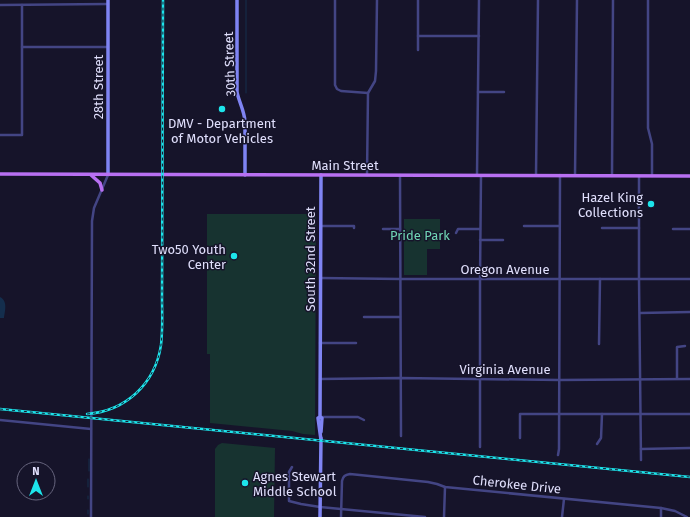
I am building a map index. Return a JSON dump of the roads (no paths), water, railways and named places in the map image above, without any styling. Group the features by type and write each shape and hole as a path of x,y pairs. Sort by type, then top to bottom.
{"main road":[{"name":"Main Street","path":"0,174 690,176"},
{"path":"90,174 98,180 102,190"}],"street":[{"name":"30th Street","path":"237,0 237,88 245,120 245,175"},
{"path":"335,0 335,85 341,91 368,93"},
{"path":"367,175 368,93 375,81 376,71 377,0"},
{"path":"418,0 418,50"},
{"path":"479,0 478,92 480,229 480,446"},
{"path":"536,176 538,0"},
{"path":"575,176 577,0"},
{"path":"612,176 613,0"},
{"path":"648,0 648,128 652,144 652,176"},
{"path":"0,5 108,2"},
{"name":"28th Street","path":"108,2 108,174"},
{"path":"0,135 22,135 22,5"},
{"path":"418,36 479,36"},
{"path":"22,47 108,46"},
{"path":"478,92 504,92"},
{"path":"91,517 92,221 94,208 108,174"},
{"name":"South 32nd Street","path":"320,517 321,440 318,418 320,417 321,175"},
{"path":"400,175 401,436"},
{"path":"558,455 560,414 560,176"},
{"path":"639,176 641,460"},
{"path":"320,226 354,226 354,228"},
{"path":"524,226 559,226"},
{"path":"602,228 639,228"},
{"path":"383,229 400,229"},
{"path":"456,233 458,229 480,229"},
{"path":"673,229 690,229"},
{"path":"480,240 503,240"},
{"name":"Oregon Avenue","path":"320,278 690,279"},
{"path":"599,344 600,279"},
{"path":"640,313 690,312"},
{"path":"364,317 400,317"},
{"path":"320,342 356,343"},
{"path":"677,378 677,347 685,346"},
{"name":"Virginia Avenue","path":"320,379 690,379"},
{"path":"520,438 520,414 690,414"},
{"path":"597,444 601,438 602,414"},
{"path":"320,417 358,417 364,420"},
{"path":"0,420 91,429"},
{"path":"640,449 690,448"},
{"path":"292,467 289,472 289,501 320,507 425,517"},
{"name":"Cherokee Drive","path":"341,509 342,481 345,475 350,474 428,482 445,487 661,508 675,511 687,517"},
{"path":"444,517 445,487"},
{"path":"562,517 564,499"},
{"path":"661,508 661,517"},
{"path":"341,509 341,517"}],"water":[{"path":"0,297 3,299 5,304 4,318 0,318"}],"waterway":[{"path":"246,0 246,93"},
{"path":"89,459 89,471"},
{"path":"88,479 88,487"}],"railway":[{"path":"87,414 101,412 114,407 126,401 136,393 152,372 158,359 161,345 163,0"},
{"path":"0,409 690,477"}],"place":[{"name":"DMV - Department of Motor Vehicles","path":"222,109"},
{"name":"Hazel King Collections","path":"651,204"},
{"name":"Two50 Youth Center","path":"234,256"},
{"name":"Agnes Stewart Middle School","path":"245,483"}],"park label":[{"name":"Pride Park","path":"420,235"}]}
